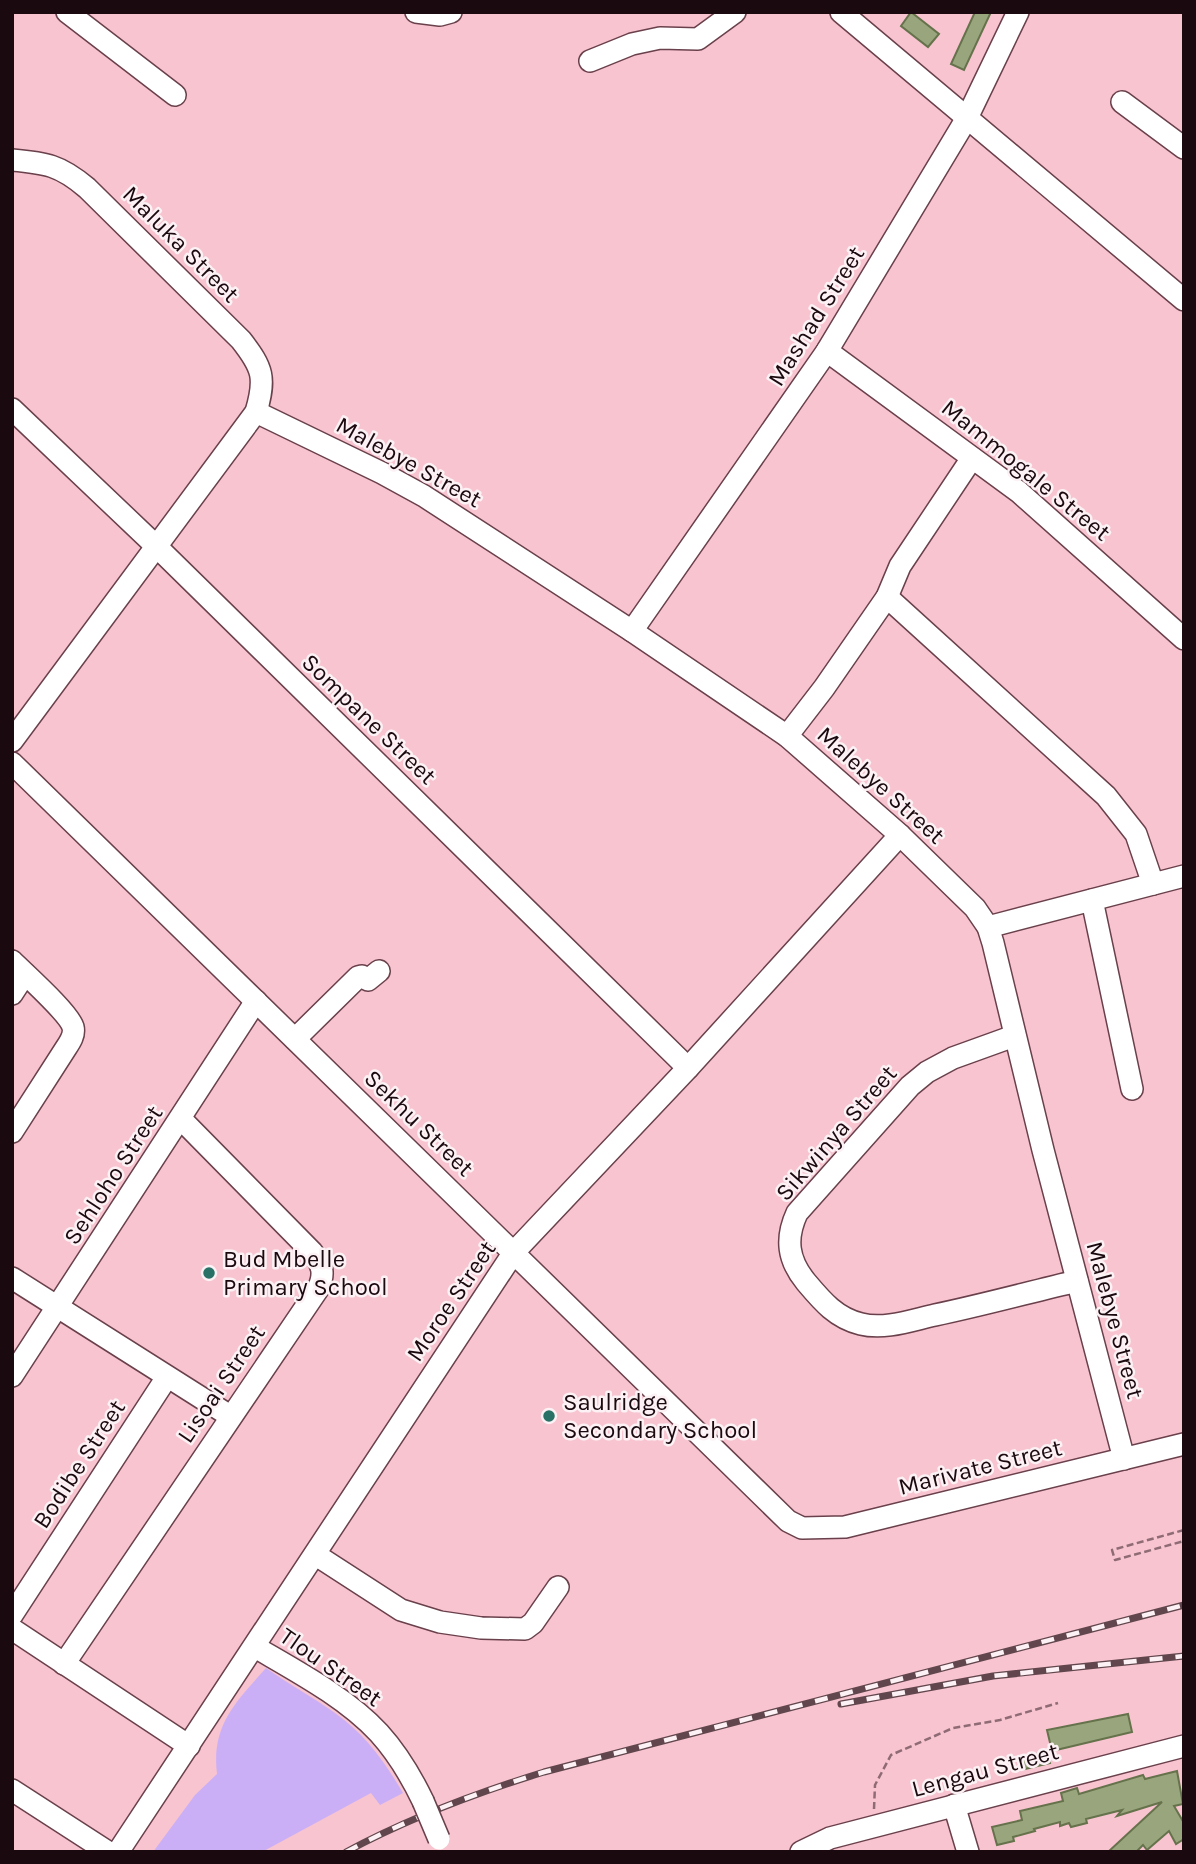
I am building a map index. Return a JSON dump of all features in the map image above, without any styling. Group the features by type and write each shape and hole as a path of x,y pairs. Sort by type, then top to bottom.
{"street":[{"path":"67,12 176,95"},
{"path":"416,12 440,15 451,12"},
{"path":"590,61 632,44 660,38 698,40 735,12"},
{"path":"841,12 1184,300"},
{"name":"Mashad Street","path":"632,631 827,351 967,118 1018,12"},
{"path":"1122,102 1184,148"},
{"name":"Maluka Street","path":"12,160 45,163 64,170 76,179 241,340 255,357 262,372 263,385 256,412"},
{"name":"Mammogale Street","path":"827,351 1019,492 1184,639"},
{"name":"Sompane Street","path":"12,409 688,1068"},
{"path":"12,741 256,412"},
{"name":"Malebye Street","path":"256,412 424,496 632,631 787,736 900,835 975,908 988,927 996,953 1014,1037 1124,1459"},
{"path":"787,736 887,597 900,565 972,458"},
{"path":"887,597 1107,796 1136,834 1153,884"},
{"name":"Sekhu Street","path":"12,763 788,1521"},
{"name":"Moroe Street","path":"118,1852 514,1252 688,1068 900,835"},
{"path":"988,927 1184,877"},
{"path":"1092,900 1132,1089"},
{"path":"12,994 19,968"},
{"path":"12,1132 66,1048 72,1037 73,1027 66,1016 19,968"},
{"path":"295,1039 358,977 368,980 379,971"},
{"name":"Sehloho Street","path":"12,1376 256,1001"},
{"name":"Sikwinya Street","path":"1014,1037 940,1064 910,1086 797,1213 790,1227 790,1254 795,1268 826,1306 861,1324 893,1324 961,1310 1077,1280"},
{"name":"Lisoai Street","path":"64,1664 318,1289 323,1269 320,1261 304,1243 181,1119"},
{"path":"12,1278 230,1416"},
{"name":"Bodibe Street","path":"12,1615 167,1377"},
{"name":"Marivate Street","path":"788,1521 802,1528 845,1527 1184,1444"},
{"path":"316,1555 401,1610 440,1622 481,1628 525,1629 533,1623 558,1587"},
{"path":"12,1629 189,1746"},
{"name":"Tlou Street","path":"255,1647 304,1676 370,1724 407,1769 424,1801 442,1846"},
{"name":"Lengau Street","path":"801,1852 830,1839 1184,1746"},
{"path":"12,1790 108,1852"},
{"path":"954,1805 968,1852"}],"path":[{"path":"1184,1530 1112,1550 1115,1560 1184,1541"},
{"path":"874,1827 874,1785 891,1755 953,1728 1000,1720 1058,1703"}],"shaded area":[{"path":"266,1668 327,1707 356,1730 403,1793 380,1805 371,1793 262,1852 153,1852 195,1795 217,1774 218,1742 228,1715"}],"building":[{"path":"911,12 939,34 928,47 901,26"},
{"path":"975,12 991,12 964,70 951,64"},
{"path":"1128,1714 1132,1732 1052,1751 1047,1730"},
{"path":"1047,1751 1050,1763 1025,1769 1022,1758"},
{"path":"1177,1771 1183,1804 1174,1806 1184,1823 1184,1839 1176,1844 1169,1831 1147,1850 1143,1845 1136,1852 1108,1852 1162,1802 1117,1816 1122,1810 1086,1819 1087,1823 1071,1827 1069,1823 1060,1826 1060,1822 1034,1829 1035,1831 1013,1837 1014,1841 997,1845 992,1827 1022,1820 1020,1811 1063,1801 1061,1793 1077,1788 1079,1794 1143,1775 1145,1779"}],"railway":[{"path":"346,1852 443,1807 544,1772 1184,1605"},
{"path":"841,1704 993,1676 1184,1656"}],"place":[{"name":"Bud Mbelle Primary School","path":"209,1273"},
{"name":"Saulridge Secondary School","path":"549,1416"}]}
